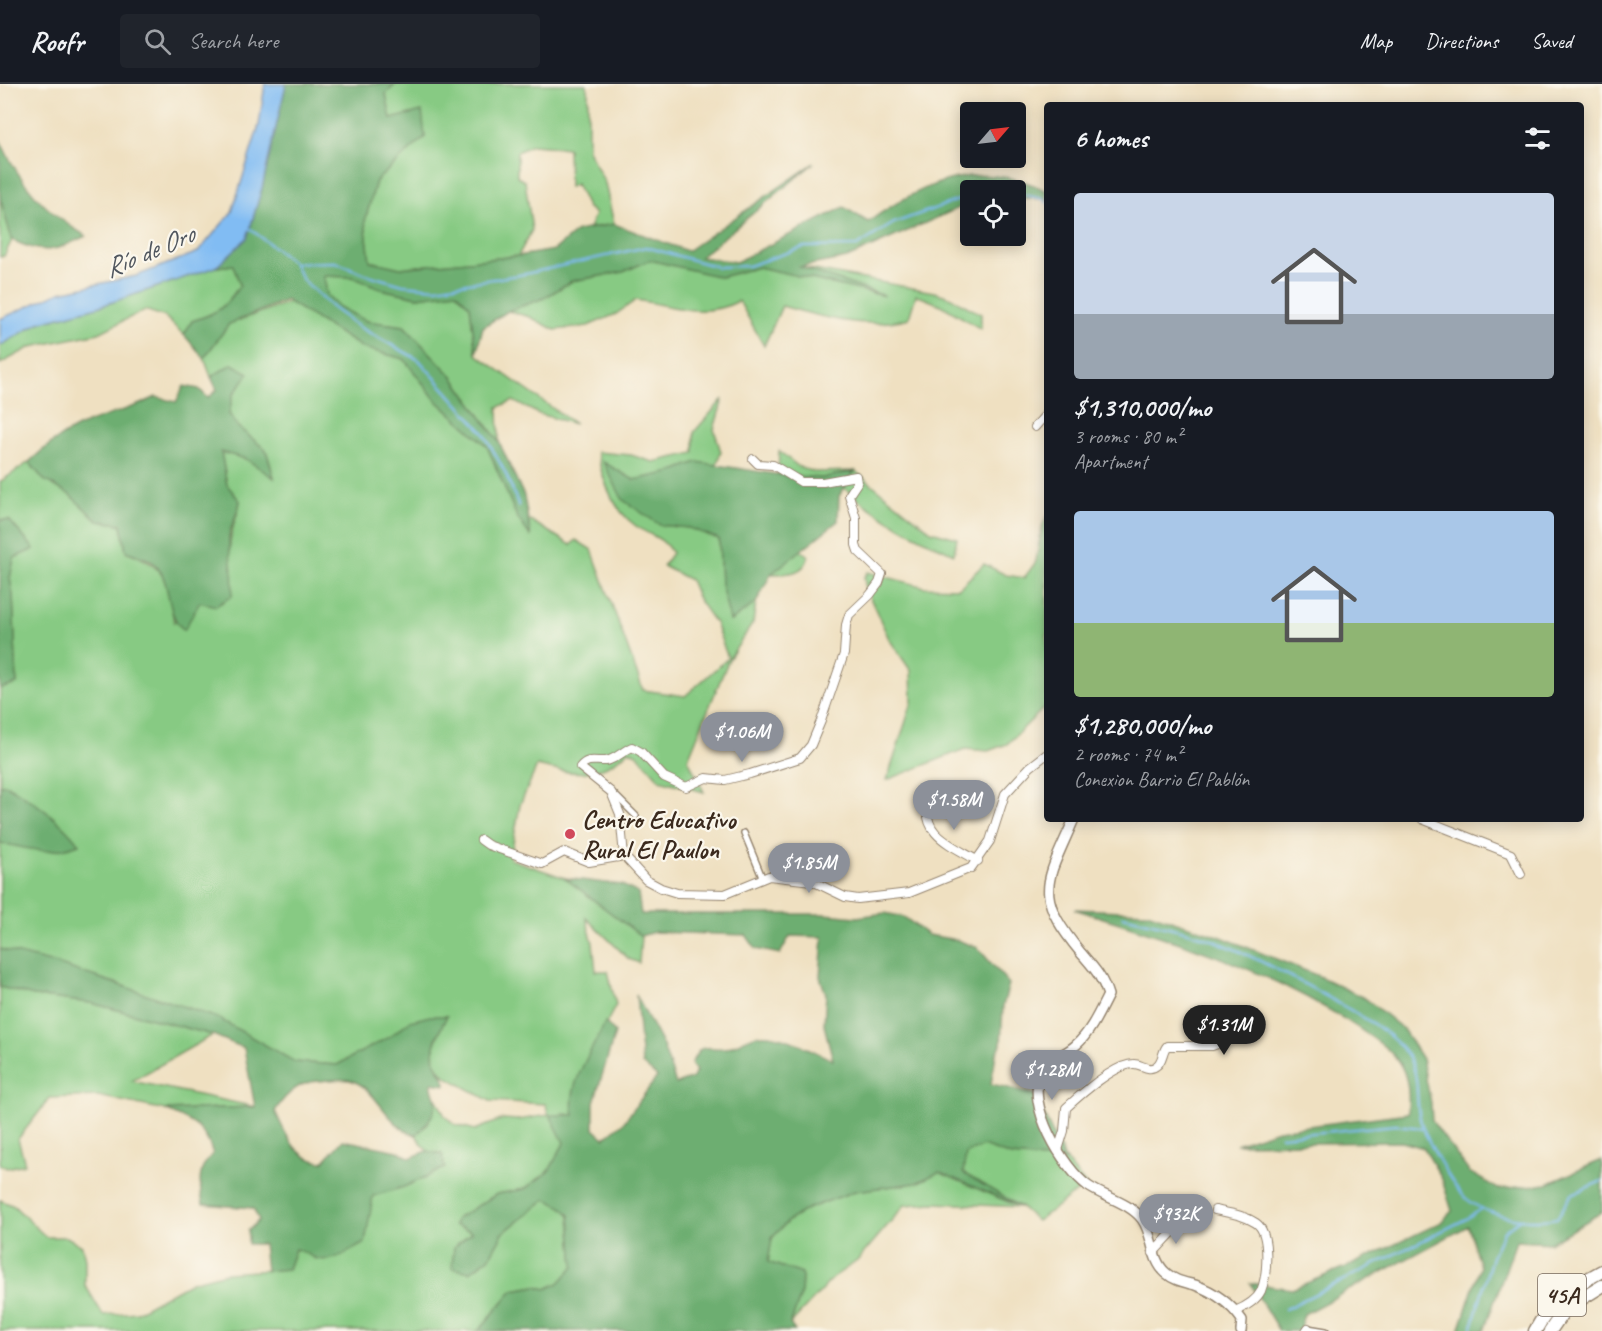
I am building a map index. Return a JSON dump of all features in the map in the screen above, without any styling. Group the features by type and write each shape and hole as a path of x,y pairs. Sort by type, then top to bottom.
{"highway":[{"name":"45A","path":"1535,1331 1543,1316 1562,1295 1602,1272"},
{"name":"45A","path":"1550,1331 1565,1309 1602,1286"}],"street":[{"path":"1035,427 1044,416"},
{"path":"636,816 580,767 581,764 588,760 606,761 632,747 641,752 664,777 686,787 705,778 725,780 791,763 800,758 815,736 844,654 849,615 870,595 879,583 882,574 858,551 856,546 856,519 849,495 857,483 856,476 823,482 801,482 773,465 758,464 753,459"},
{"path":"611,792 620,814 624,856 646,880 677,893 725,894 762,877 812,881 845,897 868,898 909,893 951,874 962,872 978,861 990,841 1005,794 1030,767 1044,756"},
{"path":"930,798 926,816 933,831 978,861"},
{"path":"1073,822 1053,865 1048,892 1049,904 1064,930 1096,969 1108,995 1078,1044 1048,1065 1040,1075 1039,1112 1045,1131 1086,1184 1121,1203 1142,1219 1153,1252 1164,1272 1178,1281 1206,1290 1226,1301 1242,1320 1247,1331"},
{"path":"1430,822 1510,854 1521,874"},
{"path":"744,833 762,877"},
{"path":"482,840 488,845 542,864 564,852 589,862 624,856"},
{"path":"1058,1150 1066,1108 1083,1092 1123,1067 1134,1064 1151,1069 1157,1066 1164,1048 1171,1045 1212,1046 1220,1043 1225,1032 1219,1015"},
{"path":"1215,1210 1238,1215 1258,1224 1263,1231 1267,1248 1261,1291 1256,1299 1235,1311"},
{"path":"1153,1252 1182,1222"},
{"path":"1241,1331 1242,1320"},
{"path":"1307,1329 1326,1331"}],"green space":[{"path":"286,84 396,84 386,94 391,119 422,111 425,137 376,181 365,221 370,261 400,268 554,250 577,231 614,224 687,251 814,163 700,257 736,262 844,207 868,222 911,195 932,185 954,179 976,175 1017,180 960,180 960,207 847,258 800,267 885,296 759,267 721,277 650,260 623,272 572,281 544,298 508,311 483,327 476,354 470,306 456,292 418,297 385,290 352,277 324,276 327,295 339,307 366,321 404,326 453,377 499,442 524,496 531,537 517,517 487,446 436,400 404,359 363,348 286,300 229,324 204,358 184,335 192,321 220,309 240,285 233,265 216,267 247,238 262,188"},
{"path":"396,84 586,84 588,150 605,183 614,224 589,228 595,214 587,207 576,184 569,187 568,148 532,145 517,152 517,177 525,181 532,230 518,256 400,268 370,261 365,221 376,181 425,137 391,119 385,94"},
{"path":"0,140 16,170 35,195 58,217 86,236 50,250 33,248 12,240 0,197"},
{"path":"1026,183 1044,190 1043,199 1026,198"},
{"path":"0,197 12,240 4,256 0,257"},
{"path":"650,260 721,277 759,267 877,294 798,267 934,292 950,297 981,314 981,329 941,305 916,295 909,318 877,323 845,321 782,306 764,346 739,301 726,306 701,310 676,308 636,300 616,314 588,326 555,330 530,317 508,311 544,298 572,281 623,272"},
{"path":"233,265 240,285 235,293 220,309 192,321 184,335 165,317 145,310 99,333 31,347 0,364 0,346 38,323 101,306 216,267"},
{"path":"324,276 352,277 385,290 418,297 456,292 470,306 476,354 575,424 539,414 513,401 498,407 499,442 453,377 404,326 366,321 339,307 327,295"},
{"path":"289,302 363,348 404,359 436,400 487,446 517,517 530,535 528,519 571,545 576,540 592,550 643,690 685,696 728,658 715,623 698,599 690,580 663,566 672,553 668,547 660,539 641,530 620,511 614,502 605,483 597,452 631,455 653,462 694,453 694,432 723,399 714,429 721,452 716,466 697,462 668,473 634,480 604,463 660,525 689,528 719,539 721,584 731,621 756,603 753,623 729,659 688,759 704,792 660,780 638,755 629,750 607,766 585,772 574,773 537,766 520,805 510,859 565,878 641,936 639,963 629,959 586,918 593,943 596,971 608,971 616,1005 597,1041 574,1116 562,1113 564,1143 549,1171 525,1189 497,1194 456,1219 473,1232 454,1247 470,1272 489,1258 503,1233 546,1199 560,1205 570,1215 574,1266 559,1283 546,1289 536,1286 513,1290 478,1331 0,1331 0,1200 14,1206 46,1237 67,1237 82,1246 85,1259 85,1285 103,1315 137,1312 191,1282 226,1273 288,1269 295,1249 306,1252 315,1259 373,1196 428,1177 442,1154 427,1151 416,1135 428,1123 436,1098 445,1116 454,1124 475,1130 503,1119 518,1120 549,1115 545,1104 490,1101 445,1076 435,1063 434,1046 446,1016 410,1021 389,1037 337,1065 295,1062 119,984 0,949 0,689 17,684 13,596 10,578 14,558 34,549 9,520 0,520 0,482 29,462 44,480 69,494 98,521 121,524 126,551 151,563 163,577 174,622 230,548 240,501 227,485 221,452 246,459 274,477 266,450 238,427 229,414 233,395 232,364 211,377 204,358 229,324"},
{"path":"232,364 249,373 233,395 229,414 238,427 266,450 274,478 246,459 221,452 227,485 240,501 229,538 233,580 232,596 216,606 200,602 184,630 173,614 166,584 157,567 149,560 126,551 121,524 98,521 69,494 44,480 29,462 58,438 88,423 156,397 176,402 184,386 199,389 208,398 217,390 211,377"},
{"path":"779,451 799,467 815,472 854,471 822,478 778,475"},
{"path":"603,462 634,480 668,473 697,462 788,476 822,478 855,471 839,496 838,521 771,574 756,603 730,621 721,584 719,539 689,528 660,525 623,500"},
{"path":"854,471 931,531 957,538 954,554 896,525 855,497 843,487"},
{"path":"0,520 9,520 34,549 14,558 10,578 13,596 17,684 0,689"},
{"path":"1044,523 1044,708 1007,744 988,751 965,749 887,780 912,702 911,671 889,639 866,589 864,577 868,572 925,587 959,588 984,564 1006,575 1024,578 1036,562"},
{"path":"800,550 809,556 803,567 794,572 771,574"},
{"path":"0,785 7,785 46,811 79,844 48,851 0,843"},
{"path":"565,878 622,885 638,893 641,914 825,914 857,917 885,913 904,917 928,935 957,940 978,948 1009,984 1003,1006 1001,1045 996,1054 991,1084 1034,1094 1066,1161 1011,1156 983,1146 966,1153 963,1173 1021,1207 939,1172 916,1183 855,1191 807,1209 788,1221 772,1238 768,1262 802,1274 801,1295 790,1324 795,1331 478,1331 513,1290 536,1286 546,1289 559,1283 574,1266 570,1215 562,1207 546,1199 503,1233 489,1258 470,1272 452,1268 454,1247 472,1232 454,1225 456,1219 497,1194 525,1189 549,1171 564,1143 550,1115 574,1115 572,1104 577,1080 605,1022 615,1033 594,1102 594,1129 604,1138 624,1122 657,1077 642,1064 636,995 663,1046 676,1084 693,1078 696,1071 691,1064 701,1049 728,1047 759,1035 787,1039 833,1060 824,1025 826,994 820,977 823,937 790,936 780,954 756,949 746,935 654,932 641,936"},
{"path":"1074,909 1147,912 1219,936 1321,977 1366,999 1403,1029 1422,1059 1431,1103 1432,1121 1469,1172 1498,1189 1547,1184 1602,1160 1602,1212 1550,1243 1516,1241 1484,1331 1459,1331 1480,1267 1468,1226 1304,1314 1299,1331 1279,1331 1250,1283 1292,1289 1351,1265 1440,1223 1452,1211 1442,1179 1424,1148 1402,1142 1236,1144 1278,1130 1408,1113 1408,1088 1403,1070 1391,1053 1374,1039 1289,988 1219,957"},
{"path":"0,949 54,963 218,1018 295,1062 337,1065 389,1037 410,1021 430,1016 447,1016 433,1051 435,1063 443,1076 445,1085 432,1083 435,1108 416,1135 397,1124 362,1086 349,1080 306,1083 288,1094 275,1111 293,1144 299,1151 314,1160 323,1162 343,1140 398,1151 410,1158 427,1151 442,1154 445,1168 404,1187 373,1196 365,1243 342,1255 324,1260 295,1249 288,1269 266,1271 263,1244 248,1244 248,1231 259,1220 253,1208 203,1204 202,1171 213,1154 209,1144 201,1130 165,1110 255,1107 244,1048 213,1035 91,1003 34,996 0,987"},
{"path":"0,987 34,996 91,1003 213,1035 132,1081 256,1107 165,1110 98,1096 50,1098 18,1139 25,1164 7,1168 0,1165"},
{"path":"983,1146 1011,1156 1066,1161 1086,1185 1037,1221 1021,1207 934,1203 905,1205 857,1261 835,1276 790,1324 801,1295 802,1274 768,1262 772,1238 788,1221 807,1209 855,1191 916,1183 939,1172 1015,1205 963,1173 966,1153"}],"water":[{"path":"265,84 286,84 262,188 247,238 216,267 101,306 38,323 0,346 0,319 60,292 136,276 198,252 232,212 259,125"}],"waterway":[{"path":"1026,195 1044,200"},
{"path":"249,228 294,263 335,262 403,285 436,288 525,274 646,247 718,267 748,266 804,247 857,246 894,223 960,200"},
{"path":"294,264 303,280 333,308 359,327 419,360 483,432 505,472 519,506"},
{"path":"1123,916 1189,932 1235,949 1310,987 1389,1035 1409,1057 1413,1067 1420,1117 1434,1152 1460,1192 1479,1207 1519,1219 1557,1218 1572,1194 1602,1181"},
{"path":"1281,1136 1396,1125 1422,1128"},
{"path":"1285,1309 1466,1219 1482,1208"},
{"path":"1471,1331 1492,1257 1504,1231 1520,1219"}],"place":[{"name":"Centro Educativo Rural El Paulon","path":"570,834"}],"water label":[{"name":"Río de Oro","path":"149,251"}]}
